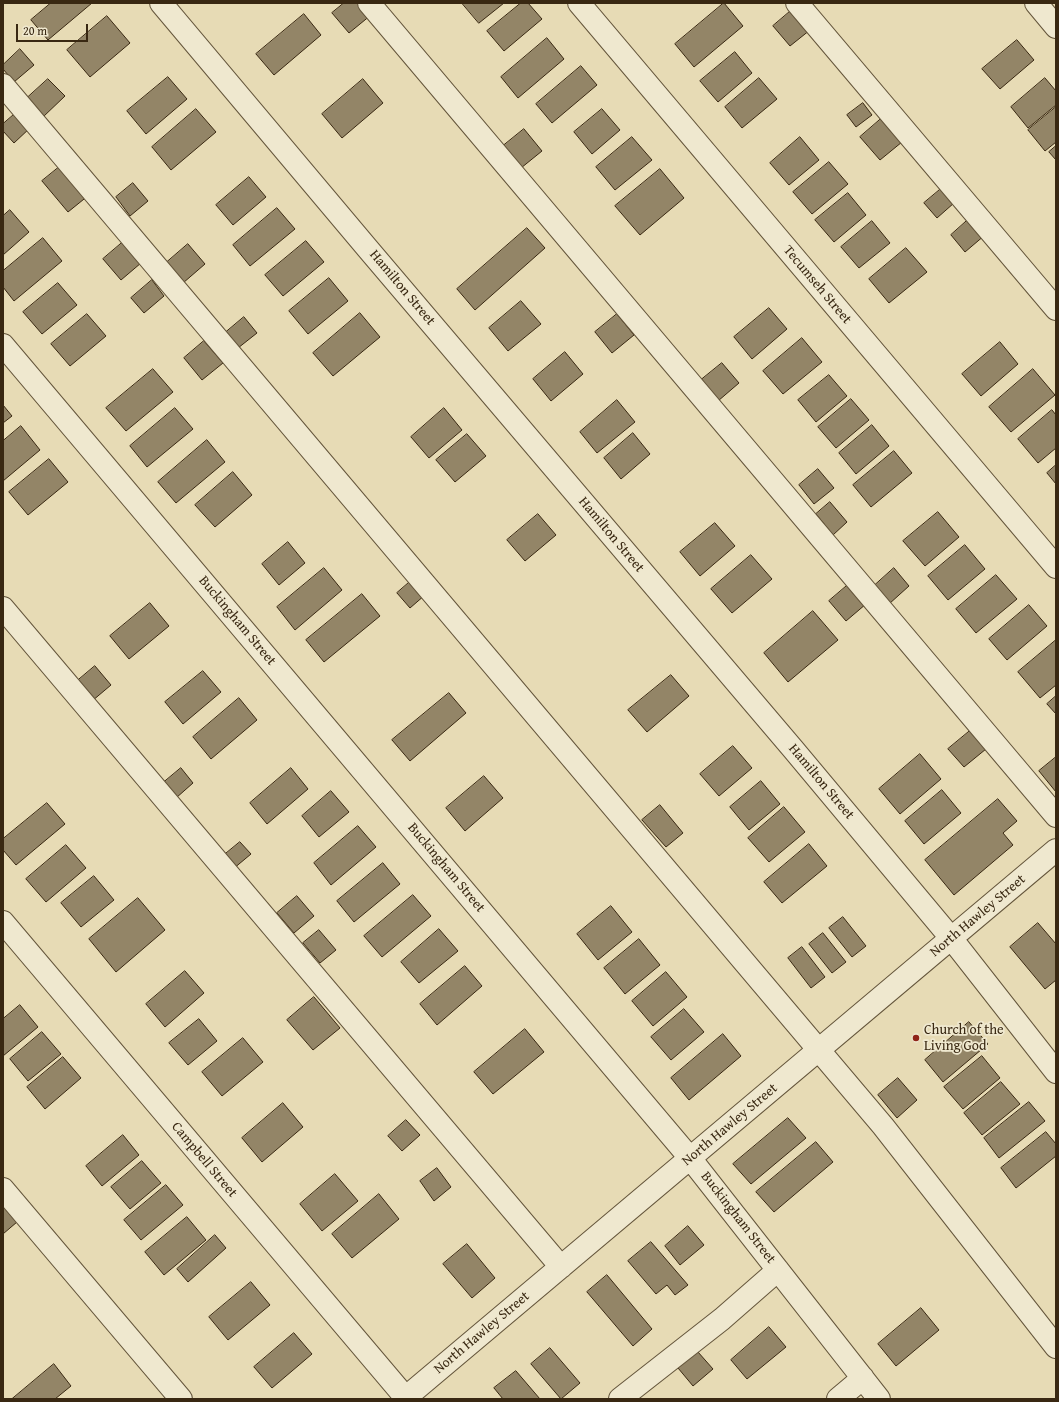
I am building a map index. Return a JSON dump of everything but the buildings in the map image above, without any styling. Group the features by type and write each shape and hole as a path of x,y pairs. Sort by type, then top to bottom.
{"street":[{"name":"Hamilton Street","path":"161,3 788,743 951,938 1056,1072"},
{"path":"369,3 1056,816"},
{"name":"Tecumseh Street","path":"579,3 1056,567"},
{"path":"797,3 1056,308"},
{"path":"1036,3 1056,27"},
{"path":"3,86 883,1126 1056,1347"},
{"name":"Buckingham Street","path":"3,345 690,1158 880,1399"},
{"path":"3,608 561,1267"},
{"name":"North Hawley Street","path":"405,1398 1056,850"},
{"name":"Campbell Street","path":"3,922 405,1398"},
{"path":"3,1189 181,1399"},
{"path":"620,1399 722,1319 778,1270"},
{"path":"838,1399 863,1378"}],"place":[{"name":"Church of the Living God","path":"916,1038"}]}
